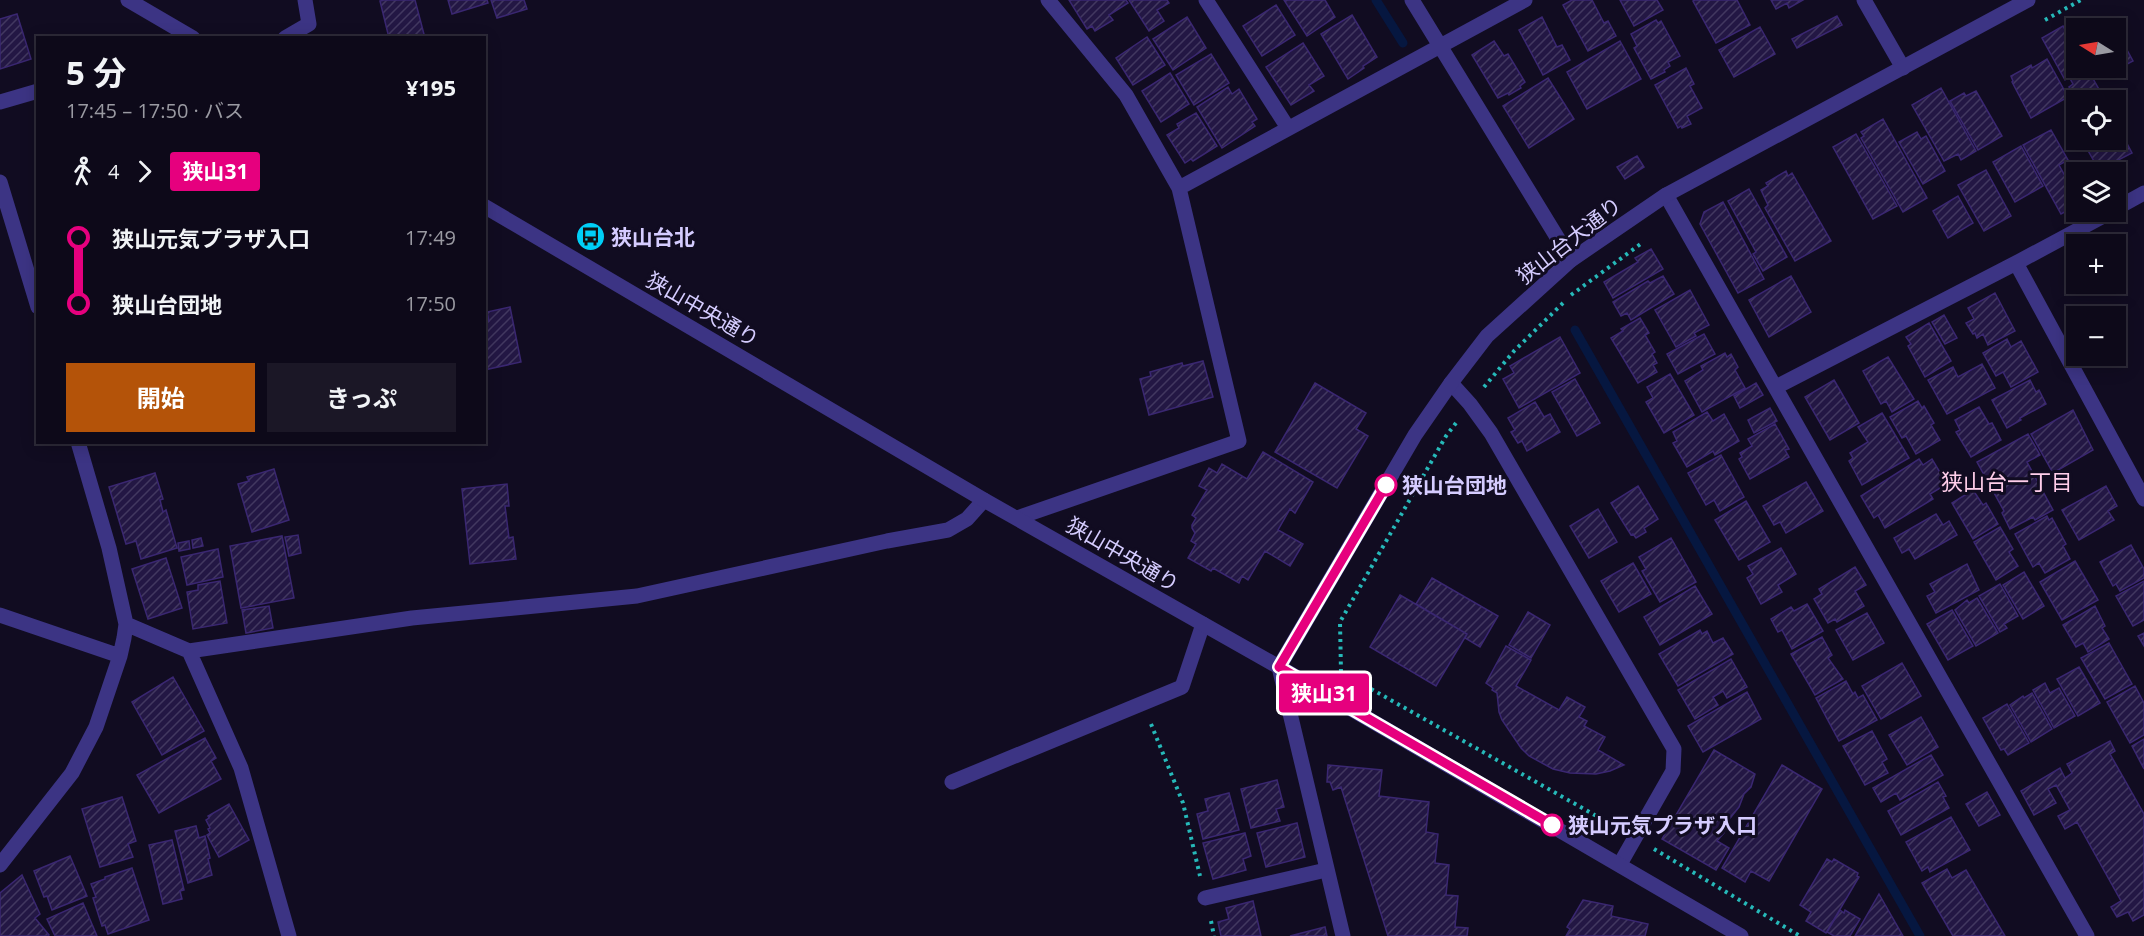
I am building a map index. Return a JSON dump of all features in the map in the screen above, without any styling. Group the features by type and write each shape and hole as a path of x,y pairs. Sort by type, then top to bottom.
{"street":[{"path":"128,0 190,36"},
{"path":"288,36 309,24 305,0"},
{"path":"1017,518 1239,441 1179,188 1126,95 1048,0"},
{"path":"1206,0 1287,128"},
{"path":"1412,0 1570,260"},
{"path":"1179,188 1525,0"},
{"path":"1864,0 1903,68"},
{"name":"狭山台大通り","path":"1279,667 1415,435 1451,383 1487,336 1570,260 1666,195 2028,0"},
{"path":"0,102 36,92"},
{"path":"0,182 36,300"},
{"path":"2126,203 2144,194"},
{"path":"1666,195 2088,936"},
{"name":"狭山中央通り","path":"486,207 984,500 1279,667 1741,936"},
{"path":"1776,387 2092,222"},
{"path":"2016,263 2144,499"},
{"path":"1451,383 1491,433 1674,749 1673,771 1620,864"},
{"path":"0,865 72,773 96,727 120,656 126,624 109,548 79,444"},
{"path":"126,624 189,651 412,618 637,596 887,541 948,530 967,519 984,500"},
{"path":"0,615 120,656"},
{"path":"952,782 1182,687 1203,624"},
{"path":"189,651 241,768 289,936"},
{"path":"1279,667 1343,936"},
{"path":"1205,898 1326,870"}],"path":[{"path":"2040,22 2081,0"},
{"path":"1643,243 1571,296 1514,351 1446,436 1340,622 1341,672 1635,838 1800,936"},
{"path":"1142,704 1183,802 1214,936"}],"building":[{"path":"415,0 424,36 389,36 380,1"},
{"path":"448,0 487,0 488,3 452,14"},
{"path":"491,0 524,0 527,9 497,18"},
{"path":"1069,0 1126,0 1128,3 1109,15 1113,20 1095,31 1092,26 1087,29"},
{"path":"1129,0 1167,0 1169,3 1157,10 1164,21 1149,31"},
{"path":"1284,0 1325,0 1335,17 1307,36"},
{"path":"1572,0 1592,0 1604,23 1608,21 1616,36 1588,51 1563,5"},
{"path":"1620,0 1657,0 1663,10 1634,26"},
{"path":"1737,0 1750,25 1716,43 1693,1"},
{"path":"1771,0 1803,0 1789,8 1787,3 1776,9"},
{"path":"1276,5 1295,35 1262,56 1243,26"},
{"path":"17,14 31,59 0,69 0,19"},
{"path":"1352,15 1377,57 1348,79 1321,34"},
{"path":"1837,16 1842,25 1797,48 1792,39"},
{"path":"1187,17 1206,48 1173,70 1153,39"},
{"path":"1542,17 1557,47 1562,45 1570,60 1543,75 1519,30"},
{"path":"1656,20 1658,23 1661,21 1680,56 1668,62 1670,66 1664,70 1665,72 1651,79 1634,48 1637,46 1631,34"},
{"path":"2063,26 2066,31 2068,78 2065,80 2042,38"},
{"path":"1760,27 1775,54 1734,77 1719,50"},
{"path":"1147,37 1165,65 1133,85 1116,58"},
{"path":"1494,41 1504,56 1508,54 1525,82 1520,86 1521,88 1498,98 1472,55"},
{"path":"1620,41 1641,79 1587,109 1567,72"},
{"path":"1303,43 1324,76 1309,85 1314,91 1291,105 1266,67"},
{"path":"2126,48 2133,61 2126,65"},
{"path":"1211,54 1229,83 1194,105 1176,75"},
{"path":"2047,59 2066,93 2066,98 2031,118 2011,76 2031,65 2032,68"},
{"path":"1686,68 1694,84 1690,86 1702,108 1687,116 1691,124 1678,128 1655,85"},
{"path":"1170,73 1189,104 1161,122 1142,91"},
{"path":"1548,78 1574,119 1529,148 1503,106"},
{"path":"2070,78 2093,78 2099,90 2071,90 2069,87 2073,84"},
{"path":"1228,87 1232,94 1239,89 1257,119 1252,122 1255,126 1222,148 1197,107"},
{"path":"1941,88 1976,151 1961,160 1958,154 1944,161 1912,105"},
{"path":"1976,91 2002,136 1978,150 1950,101 1964,93 1966,96"},
{"path":"1196,113 1217,146 1193,161 1191,159 1185,163 1167,135 1179,128 1177,124"},
{"path":"1883,119 1927,198 1903,212 1861,138 1864,136 1861,132"},
{"path":"2051,130 2068,160 2059,165 2066,178 2066,211 2061,214 2023,145"},
{"path":"1917,132 1921,139 1926,136 1945,171 1923,184 1899,142"},
{"path":"1856,134 1897,206 1873,219 1833,147"},
{"path":"2126,142 2132,153 2115,162 2094,162 2088,150 2126,150"},
{"path":"2021,146 2043,186 2015,202 1993,162"},
{"path":"1637,156 1644,167 1625,179 1617,167"},
{"path":"1986,170 2011,216 1984,231 1958,185"},
{"path":"1786,171 1788,176 1792,173 1831,241 1795,261 1765,208 1768,205 1761,190 1768,186 1766,183"},
{"path":"1749,189 1787,257 1763,271 1753,254 1756,252 1728,201"},
{"path":"1958,196 1973,223 1948,238 1933,211"},
{"path":"1723,202 1764,279 1738,293 1700,224 1704,212"},
{"path":"1651,249 1663,269 1613,298 1604,282 1638,262 1635,258"},
{"path":"1663,276 1674,294 1631,320 1627,313 1621,316 1613,302 1648,281 1650,283"},
{"path":"1791,276 1811,312 1769,337 1749,300"},
{"path":"1690,290 1709,325 1694,333 1696,336 1676,347 1655,310"},
{"path":"1995,293 2015,331 1988,345 1983,334 1977,338 1966,323 1974,319 1968,308"},
{"path":"510,307 521,362 486,370 486,321 489,321 487,312"},
{"path":"1944,315 1957,338 1945,344 1932,322"},
{"path":"1640,318 1649,333 1645,335 1655,352 1652,354 1657,363 1653,365 1657,372 1638,383 1611,338"},
{"path":"1929,323 1951,361 1925,377 1908,346 1911,344 1906,337"},
{"path":"1704,334 1715,354 1678,374 1667,354"},
{"path":"1560,337 1580,373 1519,408 1503,379 1514,373 1510,366"},
{"path":"2007,339 2011,347 2021,341 2038,372 2011,387 2003,372 1996,376 1983,353"},
{"path":"1725,353 1727,357 1731,354 1738,367 1735,370 1745,388 1702,412 1685,381 1703,370 1701,366"},
{"path":"1888,357 1914,399 1892,412 1886,401 1881,404 1863,371"},
{"path":"1203,361 1213,397 1149,415 1140,379 1151,376 1150,372 1182,363 1183,366"},
{"path":"1982,364 1995,388 1947,414 1928,380 1953,367 1958,377"},
{"path":"1670,374 1694,415 1664,433 1646,402 1653,398 1647,387"},
{"path":"1575,379 1600,423 1577,436 1552,392"},
{"path":"1834,380 1859,423 1830,440 1805,397"},
{"path":"2030,380 2036,392 2039,390 2046,404 2007,428 1992,400"},
{"path":"1315,383 1366,413 1356,429 1368,436 1337,488 1275,452"},
{"path":"1756,383 1763,395 1740,408 1734,396"},
{"path":"1918,401 1922,408 1924,406 1934,423 1931,425 1940,440 1916,454 1906,436 1902,438 1890,417"},
{"path":"1535,402 1544,417 1550,414 1560,432 1527,451 1522,441 1518,443 1511,432 1515,430 1508,418"},
{"path":"1979,407 1989,424 1992,423 2001,440 1971,457 1956,432 1960,430 1955,420"},
{"path":"1770,408 1777,421 1754,433 1748,420"},
{"path":"2073,410 2093,450 2053,473 2031,434"},
{"path":"1707,412 1713,421 1724,414 1739,441 1715,455 1713,451 1687,467 1673,443 1677,441 1673,432"},
{"path":"1882,413 1909,458 1862,485 1849,461 1853,458 1850,453 1868,442 1858,427"},
{"path":"1775,424 1789,449 1785,450 1789,457 1750,479 1739,459 1742,457 1740,453 1752,446 1748,439"},
{"path":"2028,434 2040,455 2027,462 2053,510 2035,520 2033,517 2010,529 2002,513 2004,511 1977,462"},
{"path":"1263,452 1313,482 1295,513 1290,509 1278,530 1303,544 1290,566 1265,551 1248,580 1242,576 1239,583 1213,568 1211,571 1188,558 1196,544 1191,541 1195,533 1192,525 1196,518 1192,515 1207,490 1199,486 1209,468 1217,473 1222,464 1247,479"},
{"path":"1721,455 1744,497 1720,511 1714,500 1706,505 1688,473"},
{"path":"1919,459 1923,465 1932,459 1947,484 1930,494 1933,499 1885,528 1878,515 1874,518 1861,496"},
{"path":"274,469 289,520 252,532 238,484 249,481 247,477"},
{"path":"155,473 163,499 160,500 163,512 166,510 177,548 141,559 136,541 126,544 109,487"},
{"path":"1806,482 1823,511 1786,533 1780,522 1774,525 1763,506"},
{"path":"507,484 509,506 505,506 509,538 513,537 516,559 470,564 462,489"},
{"path":"1638,486 1658,519 1644,528 1646,532 1636,538 1633,534 1631,535 1611,503"},
{"path":"2106,486 2117,506 2108,511 2114,520 2079,540 2062,510"},
{"path":"1973,490 1983,505 1986,503 1998,524 1973,539 1952,503"},
{"path":"1746,501 1770,542 1739,560 1715,520"},
{"path":"1598,509 1617,542 1589,558 1570,526"},
{"path":"1936,514 1943,525 1949,521 1957,535 1915,559 1909,549 1902,553 1894,538"},
{"path":"2047,516 2049,520 2052,518 2066,544 2063,546 2070,559 2045,573 2039,563 2033,567 2015,534"},
{"path":"2000,527 2013,549 2009,552 2018,566 1996,580 1974,542"},
{"path":"298,535 301,553 289,556 285,537"},
{"path":"282,536 294,598 241,608 230,546"},
{"path":"201,538 203,546 193,548 192,540"},
{"path":"1671,538 1696,582 1660,602 1642,571 1646,569 1639,557"},
{"path":"189,541 190,549 179,551 178,543"},
{"path":"2131,545 2144,569 2144,578 2120,591 2116,584 2113,586 2100,562"},
{"path":"1781,548 1796,574 1778,585 1782,592 1761,604 1747,578 1753,574 1748,566"},
{"path":"218,549 223,577 187,585 181,557"},
{"path":"166,558 182,608 148,619 132,569"},
{"path":"2075,561 2098,600 2062,620 2040,582"},
{"path":"1633,563 1651,594 1619,612 1601,581"},
{"path":"1967,564 1979,590 1936,613 1927,596 1935,592 1930,584"},
{"path":"1855,567 1866,585 1855,591 1864,606 1837,622 1835,619 1828,623 1814,599 1822,594 1819,589"},
{"path":"2024,572 2044,606 2023,619 2003,585"},
{"path":"1432,578 1498,616 1480,647 1465,638 1467,634 1416,604"},
{"path":"220,581 227,623 193,629 187,592 198,590 198,585"},
{"path":"2144,581 2144,620 2133,626 2116,596"},
{"path":"2000,584 2018,616 2004,624 2007,628 2000,632 1979,596"},
{"path":"1695,586 1712,614 1660,645 1644,617"},
{"path":"1400,595 1467,634 1436,686 1370,647"},
{"path":"1977,598 1998,633 1976,646 1955,610 1967,600 1969,603"},
{"path":"1807,604 1823,631 1792,649 1782,630 1778,632 1771,619 1791,607 1794,611"},
{"path":"269,606 273,628 246,633 242,610"},
{"path":"2095,606 2105,626 2102,628 2109,639 2088,652 2083,643 2076,647 2063,625"},
{"path":"1952,610 1973,646 1948,660 1927,624"},
{"path":"1528,612 1550,625 1531,658 1509,645"},
{"path":"1867,613 1884,643 1853,660 1836,630"},
{"path":"1700,630 1702,634 1707,631 1713,643 1723,638 1733,654 1678,686 1659,654"},
{"path":"2144,633 2144,646 2138,636"},
{"path":"1822,637 1832,655 1828,658 1843,679 1815,695 1791,654"},
{"path":"2109,643 2132,684 2105,699 2081,658"},
{"path":"1506,646 1531,660 1516,686 1559,710 1567,697 1585,707 1579,717 1587,721 1584,726 1605,737 1598,750 1624,765 1596,774 1570,773 1553,769 1529,756 1521,748 1502,720 1497,693 1486,683"},
{"path":"1731,659 1747,687 1727,698 1723,691 1713,697 1718,705 1695,719 1678,690"},
{"path":"1902,663 1921,696 1881,719 1862,686"},
{"path":"2079,667 2100,703 2078,716 2057,679"},
{"path":"173,677 204,731 162,755 132,702"},
{"path":"1846,681 1853,694 1855,692 1858,698 1863,695 1877,720 1839,741 1816,698"},
{"path":"2045,683 2050,693 2059,688 2075,716 2054,728 2033,690"},
{"path":"2135,686 2144,703 2144,735 2130,743 2107,702"},
{"path":"1747,692 1761,719 1703,752 1688,726"},
{"path":"2032,693 2052,729 2031,742 2010,705"},
{"path":"2007,704 2029,743 2008,755 2004,749 2001,750 1983,718"},
{"path":"1921,717 1938,747 1907,765 1889,735"},
{"path":"1872,731 1887,759 1882,762 1888,773 1865,785 1843,746"},
{"path":"205,738 216,758 211,761 221,779 159,813 137,775"},
{"path":"2144,739 2144,769 2132,746"},
{"path":"2110,741 2115,751 2110,754 2144,814 2144,915 2133,921 2128,912 2117,917 2111,907 2121,901 2077,822 2065,829 2058,816 2070,810 2056,785 2048,789 2056,803 2034,815 2021,791 2060,768 2065,778 2072,773 2067,764"},
{"path":"1714,750 1755,774 1751,787 1744,794 1739,807 1727,822 1724,833 1717,841 1729,848 1716,870 1662,839"},
{"path":"1931,755 1943,775 1900,800 1896,793 1881,802 1873,788"},
{"path":"1328,765 1382,770 1379,796 1429,802 1426,832 1438,834 1435,863 1449,865 1446,895 1458,896 1455,927 1468,928 1467,936 1388,936 1341,787 1333,790 1330,782 1327,782"},
{"path":"1782,765 1822,789 1769,881 1751,871 1745,882 1722,868"},
{"path":"1277,780 1284,807 1276,809 1280,821 1251,828 1241,789"},
{"path":"1938,782 1946,796 1943,797 1949,808 1901,835 1888,811"},
{"path":"1987,792 2000,815 1979,826 1966,804"},
{"path":"1229,793 1239,830 1203,839 1197,814 1208,811 1205,799"},
{"path":"122,797 136,841 128,844 133,857 100,867 82,809"},
{"path":"229,804 249,840 219,857 207,835 210,833 208,829 210,828 206,820 208,816"},
{"path":"1951,817 1970,850 1930,872 1928,867 1922,871 1906,842"},
{"path":"1297,823 1305,857 1266,867 1257,833"},
{"path":"196,826 199,838 205,836 212,875 188,883 175,831"},
{"path":"1245,833 1251,856 1243,859 1246,870 1213,879 1203,843"},
{"path":"172,840 184,890 180,891 182,899 163,904 149,845"},
{"path":"70,856 87,896 52,910 47,896 44,897 34,871"},
{"path":"1827,859 1832,862 1834,859 1858,873 1859,877 1826,933 1806,921 1811,912 1800,905"},
{"path":"132,868 149,920 108,934 105,925 102,926 91,884"},
{"path":"1947,869 1952,878 1966,870 2005,936 1953,936 1922,883"},
{"path":"22,875 40,914 35,918 48,936 0,936 0,893"},
{"path":"1879,894 1903,936 1855,936"},
{"path":"1583,900 1613,906 1611,916 1648,924 1645,936 1566,936 1570,929 1567,927"},
{"path":"1253,901 1261,936 1221,936 1218,922 1229,919 1226,908"},
{"path":"83,903 97,936 55,936 47,919"},
{"path":"1840,910 1844,913 1845,910 1860,919 1850,936 1834,936 1827,932"},
{"path":"1325,927 1327,936 1290,936"}],"waterway":[{"path":"1376,0 1403,43"},
{"path":"1575,330 1920,936"}],"bus line":[{"name":"狭山31","path":"1386,485 1279,667 1552,825"}],"place":[{"name":"狭山台北","path":"590,237"},
{"name":"狭山台団地","path":"1386,485"},
{"name":"狭山元気プラザ入口","path":"1552,825"}],"district":[{"name":"狭山台一丁目","path":"2007,481"}]}
